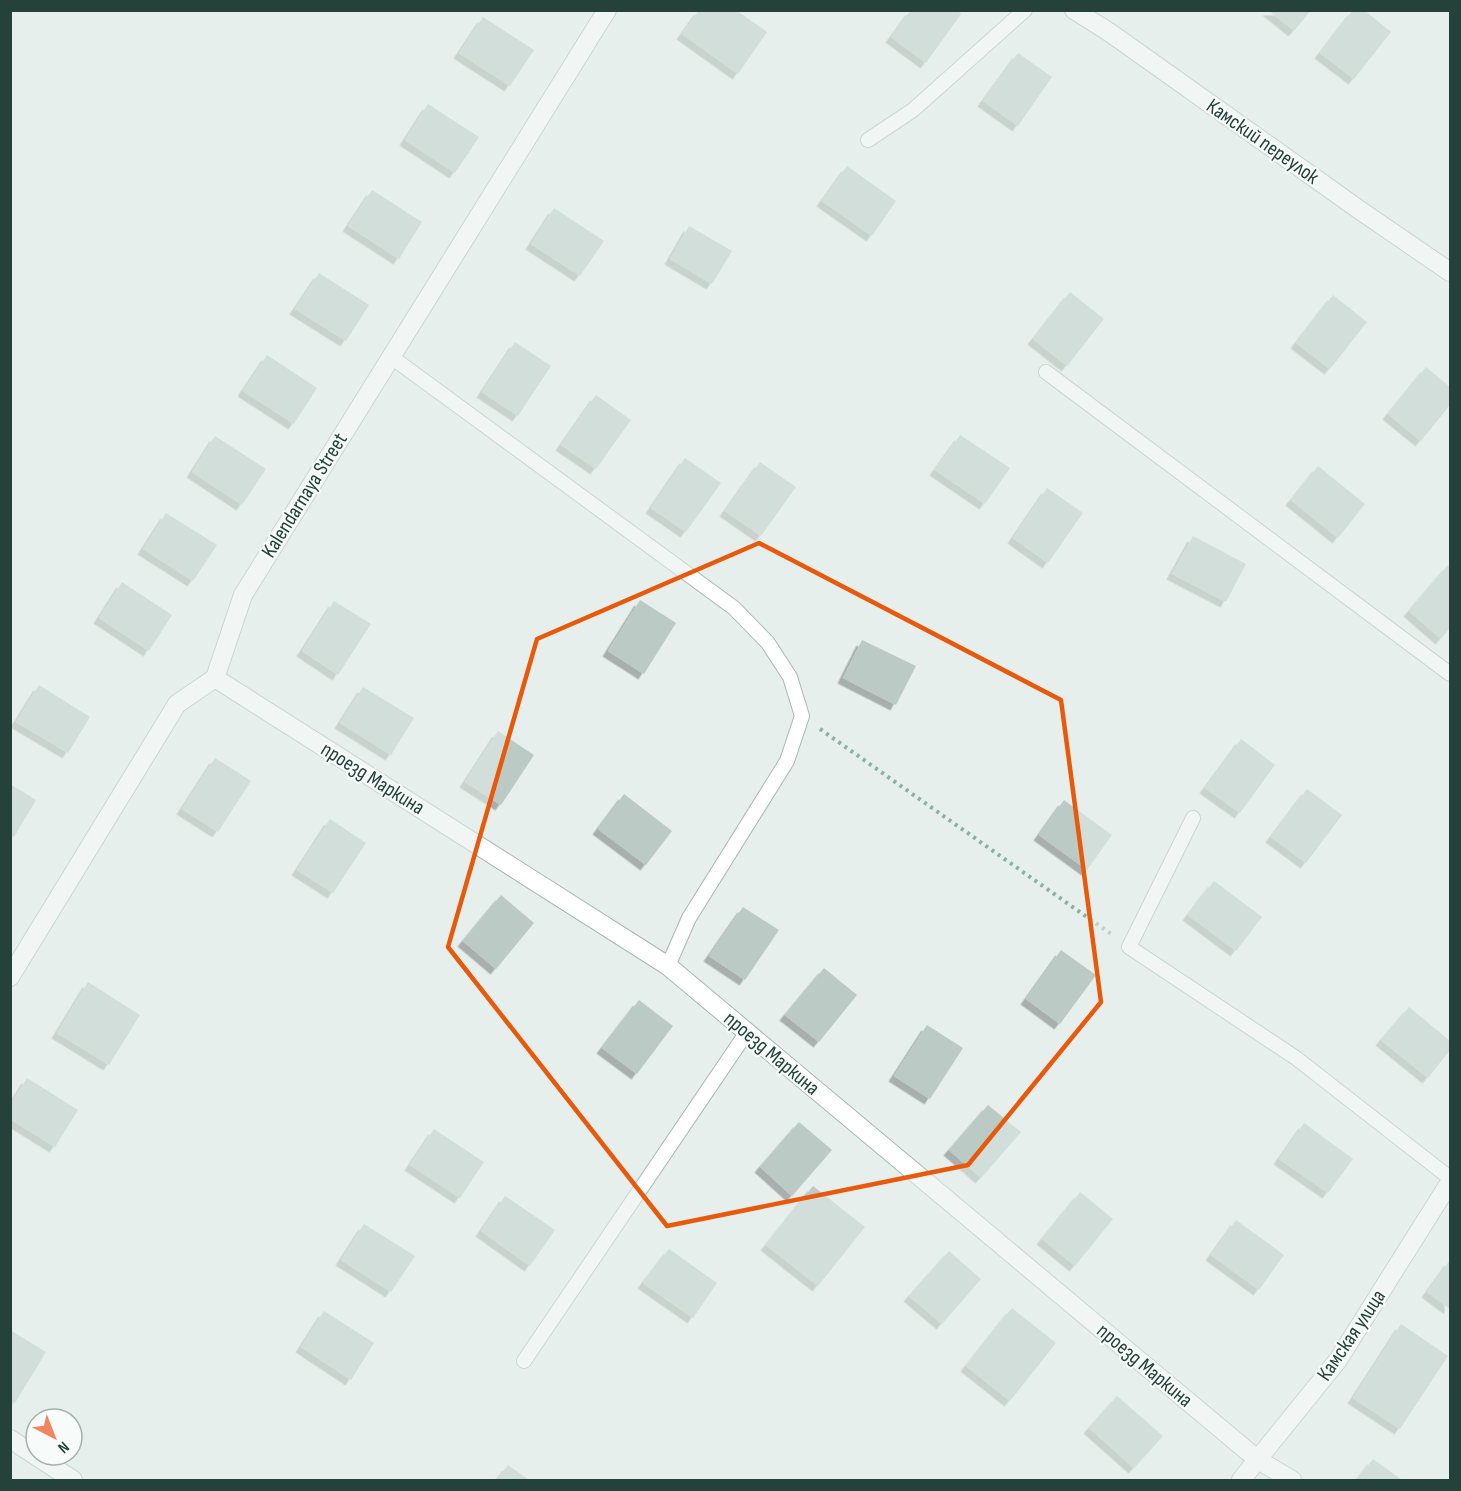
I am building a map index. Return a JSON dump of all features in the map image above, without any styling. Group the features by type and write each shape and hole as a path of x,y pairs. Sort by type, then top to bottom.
{"street":[{"name":"Kalendarnaya Street","path":"215,678 243,595 607,10"},
{"name":"Камский переулок","path":"1074,10 1109,32 1450,272"},
{"name":"проезд Маркина","path":"215,678 668,966 1258,1460 1292,1480"},
{"path":"10,978 177,704 215,678"},
{"name":"Камская улица","path":"1241,1480 1338,1360 1450,1180"},
{"path":"10,1439 73,1480"}],"lane":[{"path":"868,140 913,110 1025,10"},
{"path":"390,356 734,608 768,643 790,677 802,716 787,762 689,918 668,966"},
{"path":"1046,372 1450,674"},
{"path":"1193,818 1129,946 1296,1058 1450,1180"},
{"path":"524,1361 747,1032"}],"path":[{"path":"802,716 1129,946"}],"highlighted area":[{"path":"759,543 1061,700 1101,1002 968,1165 667,1226 448,947 537,639"}],"building":[{"path":"699,10 736,10 767,32 738,74 682,34"},
{"path":"911,10 957,10 961,14 926,63 891,37"},
{"path":"1268,10 1311,10 1294,31"},
{"path":"1353,10 1364,10 1391,32 1354,79 1320,53"},
{"path":"483,17 534,50 510,86 459,53"},
{"path":"1018,53 1052,77 1018,126 983,101"},
{"path":"428,104 479,137 455,173 405,140"},
{"path":"847,166 896,201 872,236 822,201"},
{"path":"372,190 422,222 399,259 348,226"},
{"path":"554,208 604,241 580,276 531,244"},
{"path":"689,226 732,251 712,284 670,259"},
{"path":"319,273 369,305 346,341 295,309"},
{"path":"1070,292 1104,319 1067,366 1033,339"},
{"path":"1333,295 1367,322 1330,369 1296,343"},
{"path":"515,342 551,366 518,416 482,392"},
{"path":"267,355 317,388 294,424 243,391"},
{"path":"1426,367 1450,387 1450,405 1421,441 1388,414"},
{"path":"596,395 631,420 596,469 561,445"},
{"path":"960,435 1010,468 985,504 935,470"},
{"path":"215,436 266,469 242,505 192,472"},
{"path":"685,458 721,483 686,532 651,508"},
{"path":"760,462 796,487 761,536 725,511"},
{"path":"1318,466 1365,504 1338,538 1291,500"},
{"path":"1047,488 1083,513 1048,563 1013,538"},
{"path":"166,513 217,545 193,581 143,549"},
{"path":"1193,536 1246,564 1226,602 1172,574"},
{"path":"1448,565 1450,568 1450,628 1441,639 1409,611"},
{"path":"122,582 172,615 149,651 99,618"},
{"path":"640,600 676,623 644,674 608,651"},
{"path":"334,601 371,624 338,675 302,651"},
{"path":"862,640 916,666 896,705 843,678"},
{"path":"39,685 90,717 68,753 16,722"},
{"path":"363,687 414,718 391,755 340,723"},
{"path":"498,731 534,755 501,805 465,782"},
{"path":"1241,739 1275,765 1240,813 1205,788"},
{"path":"215,758 251,781 218,832 182,809"},
{"path":"10,784 36,800 14,837 10,835"},
{"path":"1307,789 1342,815 1306,863 1271,837"},
{"path":"624,794 672,831 646,865 598,829"},
{"path":"1064,800 1112,835 1087,870 1039,835"},
{"path":"330,819 366,843 333,893 297,870"},
{"path":"1214,881 1262,917 1236,951 1188,915"},
{"path":"501,895 534,923 496,969 463,941"},
{"path":"743,907 779,930 745,980 709,956"},
{"path":"1061,950 1096,975 1060,1024 1026,999"},
{"path":"824,968 857,995 819,1042 785,1015"},
{"path":"88,982 140,1015 109,1065 57,1033"},
{"path":"639,1000 673,1026 637,1074 602,1048"},
{"path":"1409,1007 1450,1041 1450,1050 1428,1078 1381,1040"},
{"path":"927,1025 963,1048 930,1099 894,1076"},
{"path":"27,1078 78,1110 55,1147 10,1119 10,1105"},
{"path":"988,1105 1021,1132 981,1178 949,1150"},
{"path":"799,1122 832,1150 792,1196 760,1167"},
{"path":"1304,1123 1353,1159 1328,1193 1279,1159"},
{"path":"434,1129 484,1162 460,1198 410,1165"},
{"path":"813,1186 865,1227 818,1286 766,1245"},
{"path":"1080,1192 1113,1219 1075,1266 1042,1239"},
{"path":"505,1196 555,1230 530,1266 481,1231"},
{"path":"1236,1220 1284,1255 1259,1290 1211,1255"},
{"path":"364,1224 415,1256 391,1292 341,1260"},
{"path":"669,1249 717,1283 693,1318 643,1283"},
{"path":"949,1251 981,1279 942,1324 909,1296"},
{"path":"1450,1260 1450,1309 1427,1292"},
{"path":"1012,1308 1056,1343 1010,1401 966,1366"},
{"path":"324,1311 374,1343 351,1380 301,1347"},
{"path":"1401,1324 1448,1356 1400,1429 1353,1398"},
{"path":"10,1330 46,1352 15,1403 10,1401"},
{"path":"1117,1396 1163,1436 1134,1468 1089,1428"},
{"path":"1373,1459 1402,1480 1357,1480"},
{"path":"508,1465 529,1480 497,1480"}]}
